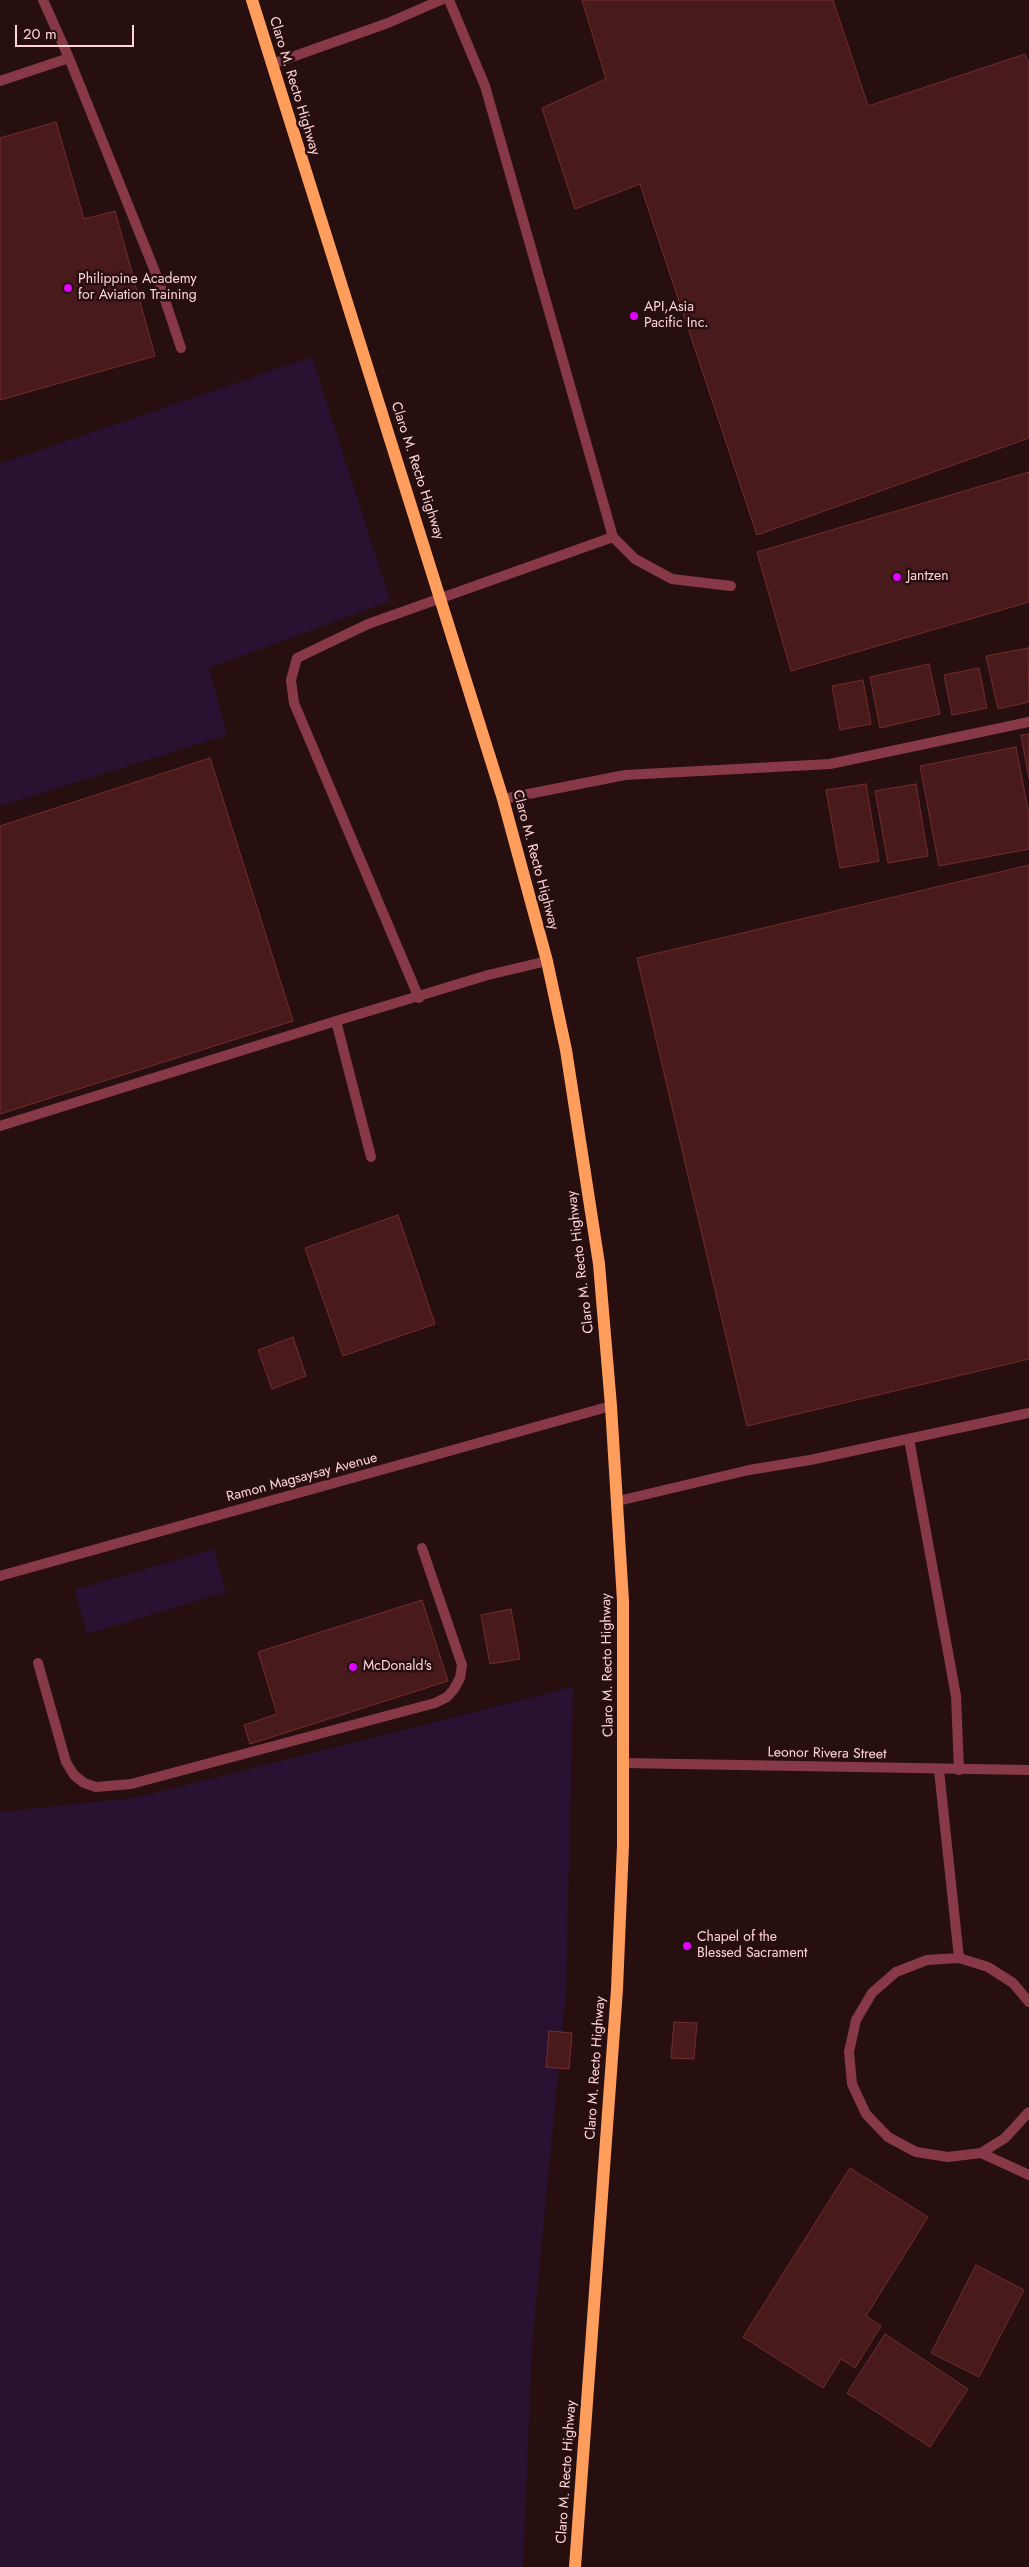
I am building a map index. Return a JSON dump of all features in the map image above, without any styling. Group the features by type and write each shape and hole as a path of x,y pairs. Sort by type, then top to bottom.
{"main road":[{"name":"Claro M. Recto Highway","path":"252,0 503,799 547,961 566,1050 599,1264 618,1501 623,1601 624,1763 617,1989 575,2567"}],"street":[{"path":"43,0 69,58 158,279 181,348"},
{"path":"272,64 388,22 440,0"},
{"path":"449,0 485,86 613,537 635,559 672,579 731,586"},
{"path":"0,81 69,58"},
{"path":"419,998 294,704 291,680 297,658 368,624 613,537"},
{"path":"503,799 625,775 830,764 1029,722"},
{"path":"0,1126 336,1021 419,998 488,975 547,961"},
{"path":"336,1021 371,1157"},
{"name":"Ramon Magsaysay Avenue","path":"0,1576 611,1406"},
{"path":"618,1501 749,1470 810,1460 1029,1413"},
{"path":"909,1439 956,1696 959,1770"},
{"path":"38,1663 66,1762 79,1779 96,1787 130,1784 435,1703 447,1697 454,1689 460,1678 462,1665 422,1548"},
{"name":"Leonor Rivera Street","path":"624,1763 939,1770 1029,1770"},
{"path":"939,1770 958,1958"},
{"path":"1029,2002 1013,1983 988,1966 958,1958 927,1960 896,1972 872,1993 856,2020 849,2052 852,2084 866,2114 888,2137 916,2152 948,2157 981,2153 1005,2138 1029,2112"},
{"path":"981,2153 1029,2175"}],"shaded area":[{"path":"312,357 390,601 209,668 227,735 0,806 0,464"},
{"path":"214,1549 226,1592 87,1634 75,1590"},
{"path":"573,1687 566,1992 532,2344 523,2567 0,2567 0,1812 135,1798"}],"building":[{"path":"582,0 833,0 868,106 1025,54 1029,63 1029,438 757,535 640,184 575,209 542,108 606,79"},
{"name":"Philippine Academy for Aviation Training","path":"56,122 84,219 115,211 155,356 0,400 0,138"},
{"name":"Jantzen","path":"1029,472 1029,602 791,671 757,552"},
{"path":"1028,648 1029,702 998,709 986,656"},
{"path":"929,664 940,714 880,728 870,677"},
{"path":"979,668 987,708 952,715 944,675"},
{"path":"863,680 871,724 840,730 832,686"},
{"path":"1029,734 1029,779 1021,735"},
{"path":"1016,747 1029,815 1029,849 939,866 920,766"},
{"path":"210,758 293,1021 0,1114 0,826"},
{"path":"866,784 879,861 840,868 826,790"},
{"path":"916,784 928,856 888,863 875,791"},
{"path":"1029,865 1029,1359 747,1426 637,958"},
{"path":"398,1215 435,1324 343,1356 305,1248"},
{"path":"293,1337 306,1376 272,1389 258,1350"},
{"name":"McDonald's","path":"422,1600 448,1681 250,1744 244,1725 277,1714 258,1652"},
{"path":"511,1609 520,1659 490,1664 481,1615"},
{"path":"674,2022 697,2023 694,2059 671,2058"},
{"path":"549,2031 572,2033 569,2069 546,2067"},
{"path":"850,2168 928,2217 866,2316 881,2326 855,2368 841,2359 823,2388 743,2337"},
{"path":"976,2265 1024,2290 979,2377 931,2353"},
{"path":"885,2334 968,2389 930,2447 847,2393"}],"place":[{"name":"Philippine Academy for Aviation Training","path":"68,288"},
{"name":"API,Asia Pacific Inc.","path":"634,316"},
{"name":"Jantzen","path":"897,577"},
{"name":"McDonald's","path":"353,1667"},
{"name":"Chapel of the Blessed Sacrament","path":"687,1946"}]}
